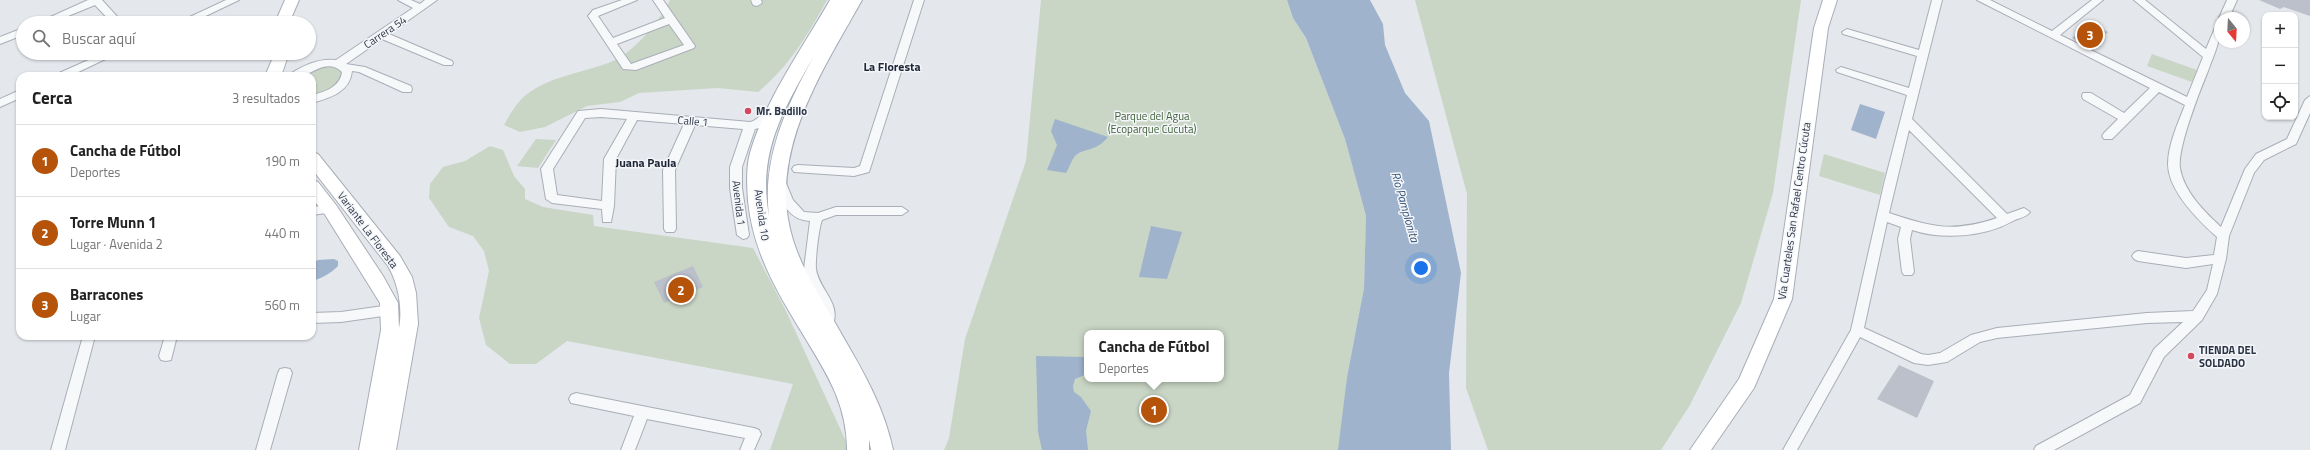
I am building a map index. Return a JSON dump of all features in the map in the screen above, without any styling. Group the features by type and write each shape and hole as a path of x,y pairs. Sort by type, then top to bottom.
{"main road":[{"path":"285,16 292,0"},
{"path":"297,16 304,0"},
{"name":"Avenida 10","path":"838,0 777,110 759,155 758,203 761,226 773,265 844,386 855,410 859,431 858,450"},
{"name":"Avenida 10","path":"854,0 796,106 784,138 777,173 776,201 780,228 791,258 826,325 851,368 874,419 880,435 882,450"},
{"name":"Vía Cuarteles San Rafael Centro Cúcuta","path":"1700,450 1747,383 1783,299 1821,28 1830,0"},
{"path":"262,72 267,60"},
{"path":"275,72 279,60"},
{"name":"Variante La Floresta","path":"316,163 394,262 403,277 407,293 409,324 386,450"},
{"path":"316,190 334,186"},
{"name":"Variante La Floresta","path":"316,191 330,209 377,281 389,303 390,330 369,450"}],"street":[{"path":"58,16 96,0 111,16"},
{"path":"198,16 234,0"},
{"path":"403,0 421,8"},
{"name":"Carrera 54","path":"341,66 381,35 432,0"},
{"path":"632,0 593,15 593,18 610,43 630,68 688,48 690,44 658,0"},
{"path":"798,169 854,172 865,169 919,0"},
{"path":"1790,450 1836,371 1857,330 1936,0"},
{"path":"1982,0 2190,103"},
{"path":"2053,35 2098,0"},
{"path":"2138,0 2208,56"},
{"path":"2227,12 2232,0"},
{"path":"610,43 672,19"},
{"path":"1847,32 1924,55"},
{"path":"0,41 16,34"},
{"path":"381,35 448,63"},
{"path":"2214,42 2190,103 2175,155 2174,167 2178,181 2196,209 2222,236"},
{"path":"70,72 97,60"},
{"path":"303,72 320,64 361,69 407,88"},
{"path":"316,98 330,94 344,83 348,71 341,66"},
{"path":"1841,70 1914,93"},
{"path":"2108,136 2157,87"},
{"path":"0,103 16,96"},
{"path":"2087,96 2126,118"},
{"path":"2041,450 2135,399 2159,353 2197,316 2213,292 2220,259 2222,236 2249,172 2260,158 2292,141 2310,100"},
{"path":"750,126 760,124 766,114 777,110"},
{"name":"Calle 1","path":"608,206 552,199 547,169 582,114 601,113 750,126"},
{"path":"607,219 610,159 615,147 634,116"},
{"path":"670,229 669,170 691,121"},
{"path":"1907,121 2006,220"},
{"name":"Avenida 1","path":"743,235 736,188 736,167 750,126"},
{"path":"777,173 788,202 795,211 802,216 818,217 836,212 902,211"},
{"path":"316,211 330,209"},
{"path":"1884,216 1908,224 1942,232 1963,231 2006,220 2024,212"},
{"path":"818,217 814,223 810,269 829,311 826,325"},
{"path":"1908,224 1904,239 1908,272"},
{"path":"2138,256 2186,263 2220,259"},
{"path":"316,318 333,319 365,312 390,310"},
{"path":"1857,330 1919,359 1929,360 1949,357 1974,339 1997,333 2147,318 2197,316"},
{"path":"58,450 87,340"},
{"path":"166,356 170,340"},
{"path":"263,450 286,373"},
{"path":"576,399 754,434 748,450"},
{"path":"628,450 643,411"}],"green space":[{"path":"670,0 827,0 813,25 788,61 769,83 758,92 718,88 639,93 620,102 587,106 545,127 520,132 504,125 520,101 533,90 562,77 613,61 630,50 646,35 660,17"},
{"name":"Parque del Agua (Ecoparque Cúcuta)","path":"1041,0 1287,0 1293,18 1306,38 1345,139 1366,216 1364,288 1347,377 1339,450 944,450 949,438 965,339 1026,161"},
{"path":"1415,0 1801,0 1773,193 1741,303 1690,405 1661,450 1488,450 1466,388 1467,194"},
{"path":"2152,54 2197,70 2192,82 2147,66"},
{"path":"319,66 336,66 344,73 335,88 316,95 316,72 306,72"},
{"path":"536,139 556,140 538,168 517,166"},
{"path":"490,146 503,150 514,176 525,189 525,199 543,207 593,215 594,226 753,248 785,309 850,450 770,450 793,384 567,341 536,364 510,364 486,345 479,318 489,271 484,251 473,236 449,227 429,198 430,184 443,167 465,161"},
{"path":"1824,154 1885,173 1880,195 1819,176"}],"water":[{"name":"Río Pamplonita","path":"1287,0 1370,0 1383,24 1385,45 1405,93 1429,121 1461,273 1449,373 1451,450 1338,450 1347,377 1364,288 1366,216 1345,139 1306,38 1293,18"},
{"path":"1860,104 1885,112 1876,139 1851,130"},
{"path":"1055,119 1108,137 1099,145 1075,156 1066,173 1047,170 1057,145 1051,131"},
{"path":"1151,226 1182,232 1167,279 1139,277"},
{"path":"334,259 338,261 338,266 321,278 316,280 316,261"},
{"path":"1036,356 1084,357 1084,375 1075,379 1073,386 1074,392 1081,397 1091,411 1086,431 1088,450 1042,450 1038,432"}],"building":[{"path":"2259,0 2310,0 2310,16 2284,7 2280,9"},
{"path":"2090,23 2108,32 2090,48 2072,38"},
{"path":"693,266 703,287 664,303 654,282"},
{"path":"1899,365 1934,381 1917,418 1877,399"}],"place":[{"name":"Barracones","path":"2090,35"},
{"name":"Mr. Badillo","path":"748,111"},
{"name":"Torre Munn 1","path":"681,290"},
{"name":"TIENDA DEL SOLDADO","path":"2191,356"},
{"name":"Cancha de Fútbol","path":"1154,410"}],"district":[{"name":"La Floresta","path":"892,67"},
{"name":"Juana Paula","path":"646,163"}]}
